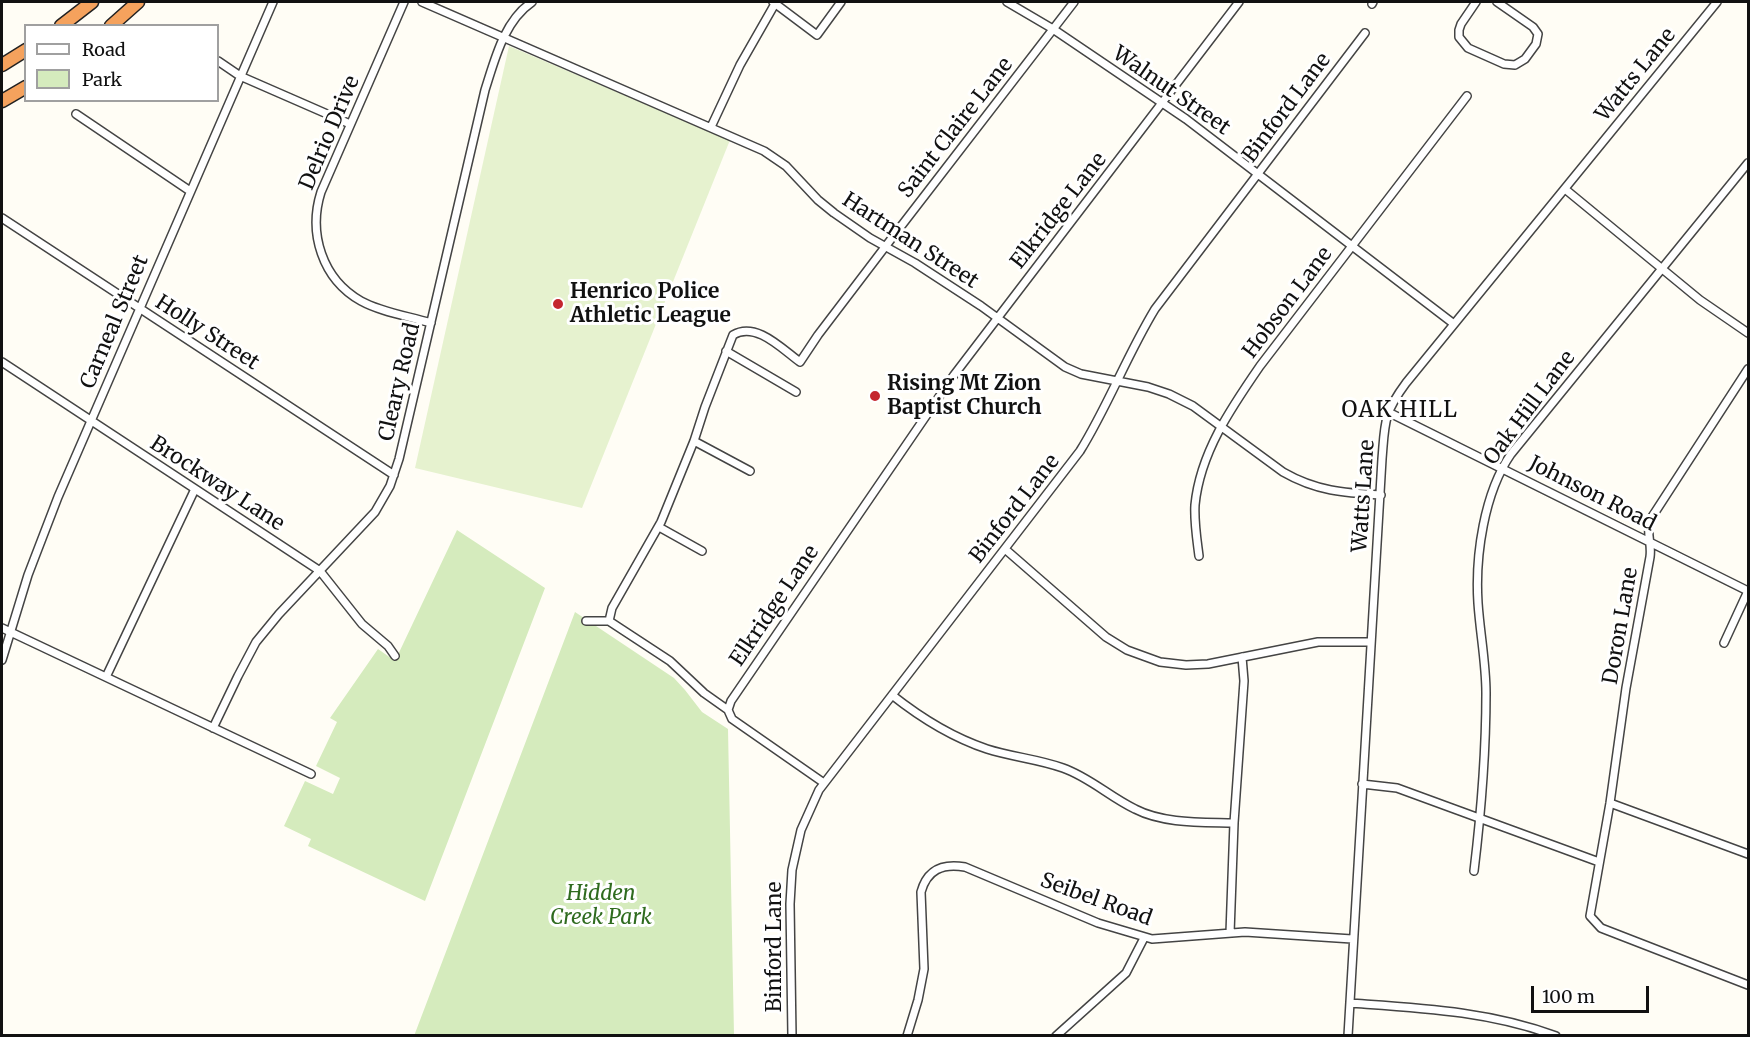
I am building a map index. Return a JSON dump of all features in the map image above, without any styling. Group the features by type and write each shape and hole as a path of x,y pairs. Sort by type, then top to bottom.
{"highway":[{"path":"64,24 92,2"},
{"path":"113,24 138,2"},
{"path":"2,65 24,51"},
{"path":"2,101 24,88"}],"street":[{"name":"Carneal Street","path":"2,660 39,543 273,2"},
{"name":"Delrio Drive","path":"404,2 318,203 316,228 321,254 333,276 353,296 376,307 431,323"},
{"name":"Hartman Street","path":"422,2 764,150 778,159 818,200 859,231 915,263 998,318 1065,367 1081,374 1169,394 1193,406 1297,480 1324,490 1381,495"},
{"name":"Cleary Road","path":"213,728 256,642 279,614 375,512 384,498 394,475 485,90 509,26 520,10 532,2"},
{"path":"711,127 740,65 775,2 817,35 841,2"},
{"name":"Walnut Street","path":"1007,2 1053,29 1162,103 1454,324"},
{"name":"Saint Claire Lane","path":"726,351 733,335 749,331 760,334 800,362 818,335 1074,2"},
{"name":"Elkridge Lane","path":"728,710 731,701 934,403 1239,2"},
{"path":"1476,2 1461,24 1459,37 1462,42 1468,48 1504,64 1515,65 1525,59 1536,44 1538,34 1533,27 1497,2"},
{"name":"Watts Lane","path":"1348,1035 1371,642 1388,412 1400,392 1454,324 1717,2"},
{"name":"Binford Lane","path":"792,1035 790,904 792,870 801,830 824,783 1080,451 1101,414 1134,344 1155,309 1365,33"},
{"path":"219,62 240,76 350,124"},
{"name":"Hobson Lane","path":"1199,556 1195,517 1198,485 1206,459 1233,406 1260,366 1467,96"},
{"path":"76,114 190,191"},
{"name":"Oak Hill Lane","path":"1474,871 1486,690 1478,600 1478,559 1489,502 1501,468 1749,163"},
{"path":"1565,189 1700,300 1749,333"},
{"name":"Holly Street","path":"2,218 394,475"},
{"path":"609,621 612,608 659,527 694,441 726,351 796,392"},
{"name":"Brockway Lane","path":"2,362 320,571 362,624 388,646 395,656"},
{"name":"Doron Lane","path":"1749,369 1650,520 1647,531 1651,547 1650,557 1626,688 1610,803 1590,916 1601,928 1749,985"},
{"name":"Johnson Road","path":"1388,412 1748,591"},
{"path":"694,441 750,471"},
{"path":"106,677 195,489"},
{"path":"659,527 702,551"},
{"path":"1005,549 1094,627 1127,650 1148,659 1186,665 1208,664 1318,642 1371,642"},
{"path":"1724,643 1748,591"},
{"path":"586,621 609,621 670,661 704,693 728,710 732,719 747,731 824,783"},
{"path":"2,628 310,774"},
{"path":"1230,933 1234,823 1244,681 1242,657"},
{"path":"892,695 933,724 963,741 999,753 1045,762 1066,769 1142,813 1165,819 1234,823"},
{"path":"1362,784 1397,788 1599,862"},
{"path":"1610,803 1749,854"},
{"name":"Seibel Road","path":"907,1035 918,1000 924,969 921,892 927,878 939,867 949,865 964,867 1098,923 1144,938 1245,932 1352,939"},
{"path":"1056,1035 1126,973 1144,938"},
{"path":"1350,1003 1465,1013 1524,1025 1554,1035"}],"green space":[{"name":"Henrico Police Athletic League","path":"509,46 730,140 582,508 415,468"},
{"path":"457,530 545,588 425,901 308,846 311,839 284,826 305,781 333,794 340,778 316,766 337,722 330,718 378,649 395,661"},
{"name":"Hidden Creek Park","path":"575,612 674,678 702,712 728,729 734,1035 414,1036"}],"place":[{"name":"Henrico Police Athletic League","path":"558,304"},
{"name":"Rising Mt Zion Baptist Church","path":"875,396"}],"district":[{"name":"OAK HILL","path":"1400,411"}]}
